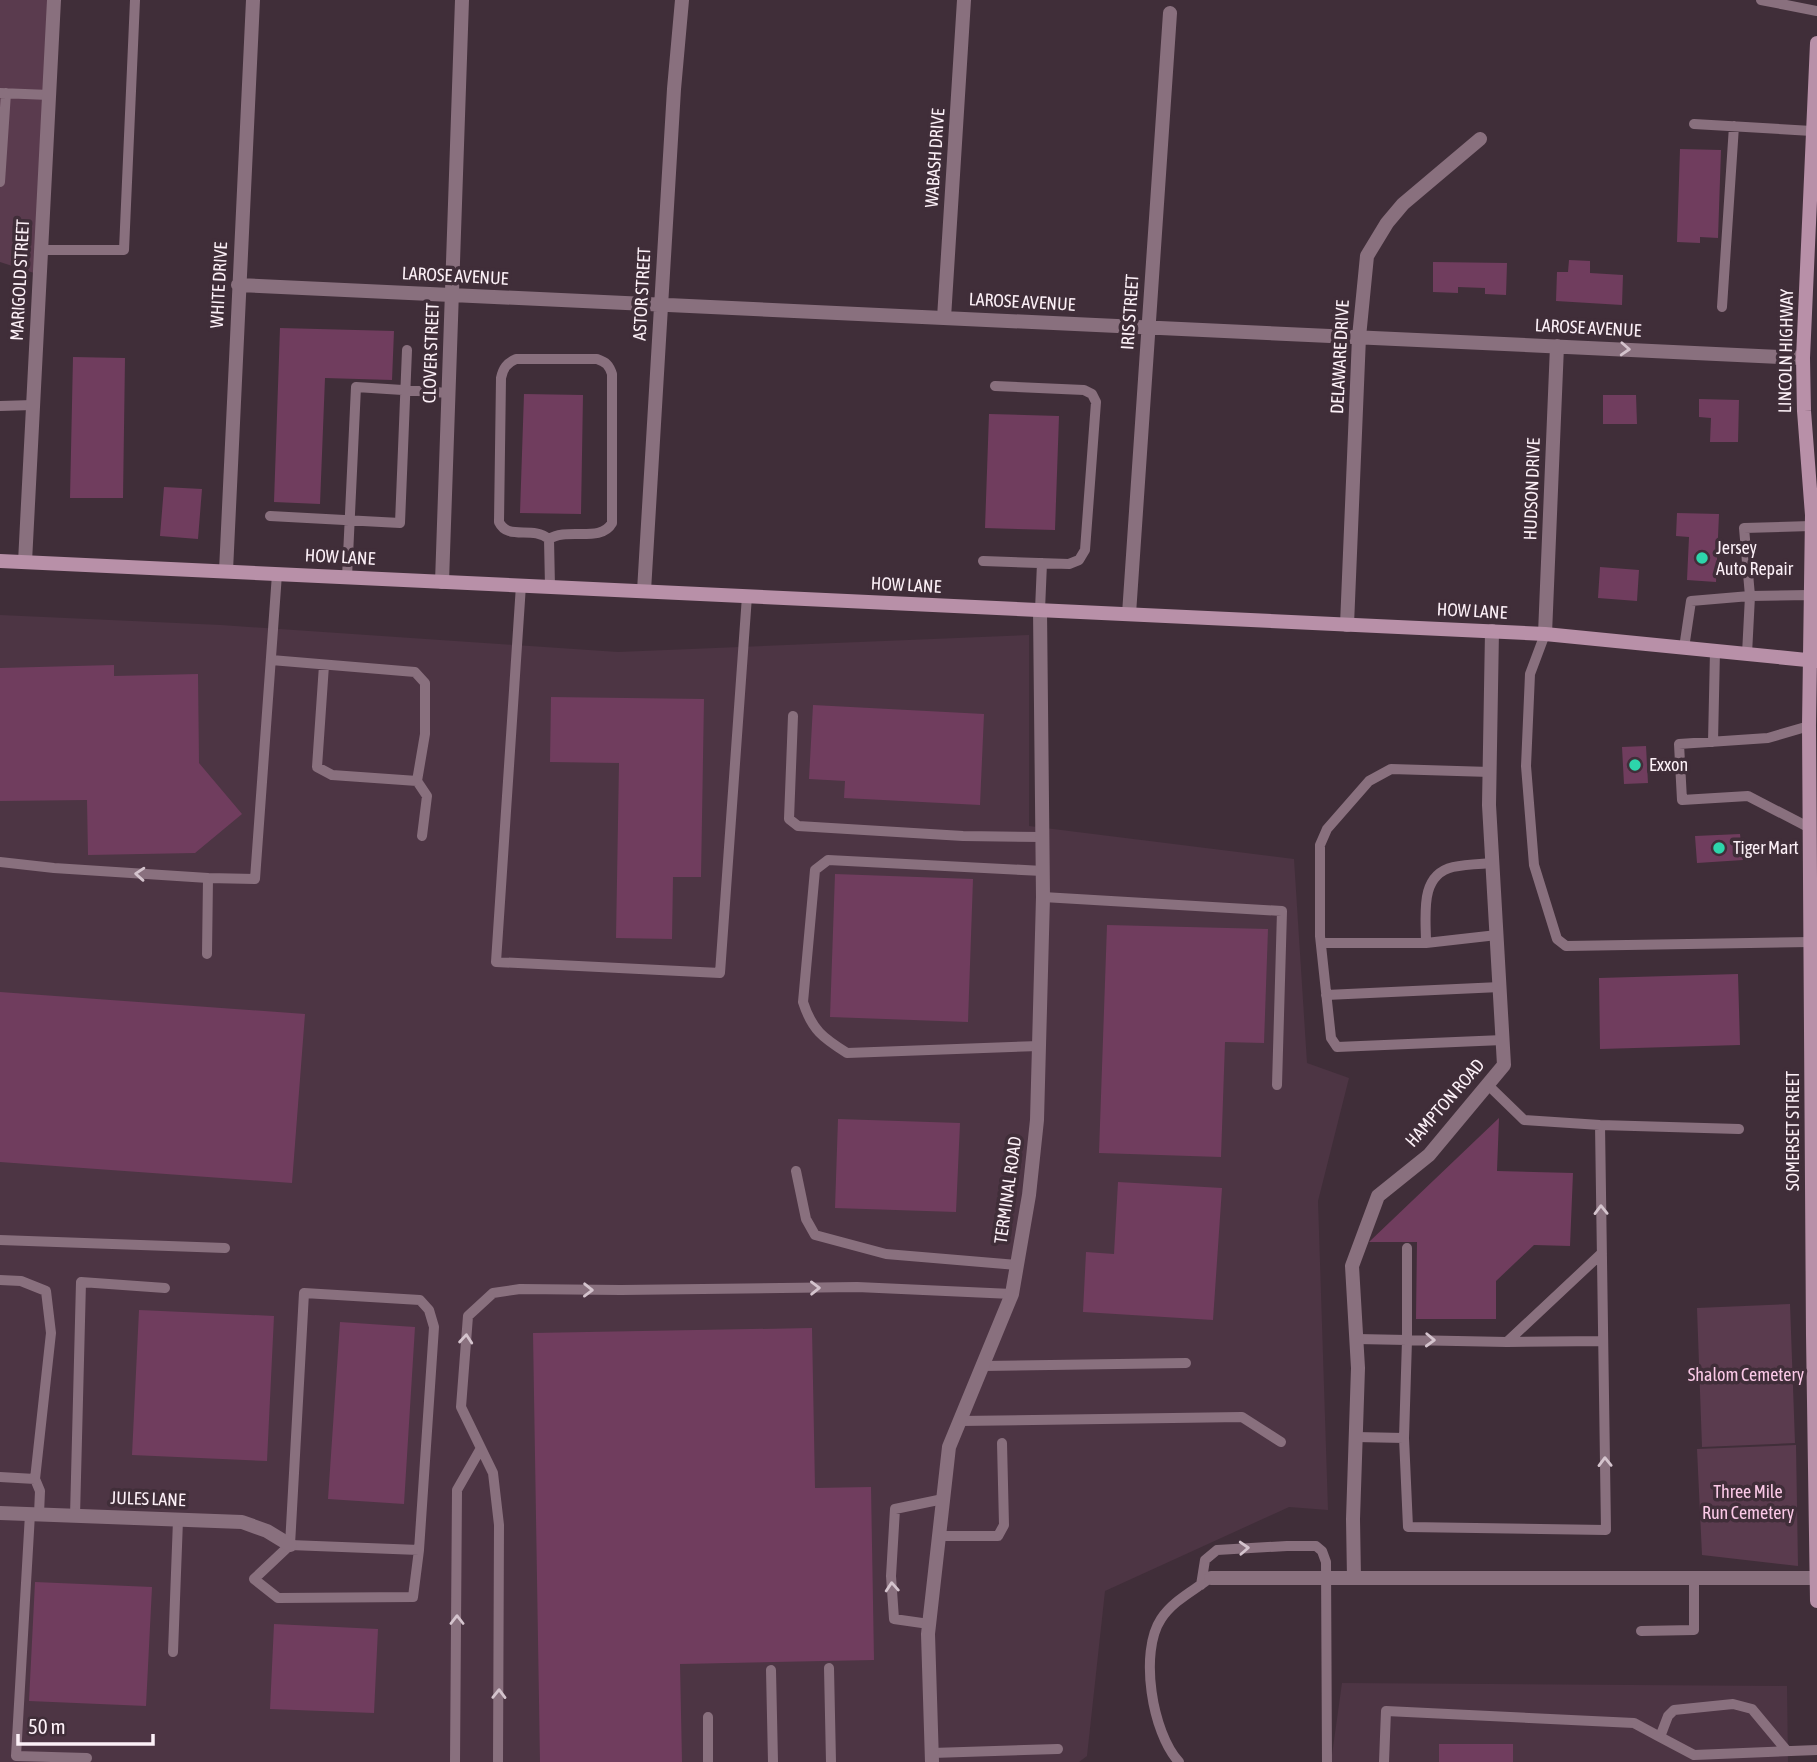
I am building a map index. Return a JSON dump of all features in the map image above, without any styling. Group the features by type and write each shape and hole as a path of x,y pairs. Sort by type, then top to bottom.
{"main road":[{"name":"LINCOLN HIGHWAY","path":"1813,661 1810,412 1803,358 1812,278 1812,131 1817,43"},
{"name":"HOW LANE","path":"0,561 1492,631 1813,661"},
{"name":"SOMERSET STREET","path":"1813,661 1810,828 1814,854 1814,925 1811,942 1817,1601"}],"street":[{"name":"MARIGOLD STREET","path":"25,562 54,0"},
{"name":"WHITE DRIVE","path":"226,571 253,0"},
{"name":"CLOVER STREET","path":"442,582 462,0"},
{"name":"ASTOR STREET","path":"644,591 682,0"},
{"name":"WABASH DRIVE","path":"944,318 964,0"},
{"name":"IRIS STREET","path":"1129,614 1170,13"},
{"name":"DELAWARE DRIVE","path":"1347,625 1359,337 1370,250 1403,204 1480,139"},
{"name":"LAROSE AVENUE","path":"238,285 1803,358"},
{"name":"HUDSON DRIVE","path":"1545,634 1557,346"},
{"name":"TERMINAL ROAD","path":"932,1758 929,1624 948,1447 1012,1294 1029,1195 1036,1133 1043,897 1041,610"},
{"name":"HAMPTON ROAD","path":"1354,1578 1353,1518 1358,1368 1352,1266 1378,1196 1429,1155 1504,1065 1490,772 1492,631"},
{"name":"JULES LANE","path":"0,1513 242,1522 267,1531 290,1545"},
{"path":"1206,1581 1325,1578 1817,1578"}],"lane":[{"path":"41,250 124,250 135,0"},
{"path":"1761,0 1781,1 1817,11"},
{"path":"0,182 3,93 49,95"},
{"path":"1694,124 1812,131"},
{"path":"1722,307 1734,126"},
{"path":"270,516 400,523 407,350"},
{"path":"516,359 597,359 605,362 612,374 612,523 608,529 601,532 558,533 550,539 541,532 509,532 502,529 499,522 503,370 509,362 516,359"},
{"path":"983,561 1069,564 1079,560 1085,550 1096,402 1091,394 1084,390 995,386"},
{"path":"347,577 356,387 449,393"},
{"path":"0,405 33,405"},
{"path":"1747,654 1750,596 1744,528 1813,519"},
{"path":"550,539 550,587"},
{"path":"1041,610 1042,563"},
{"path":"0,862 54,868 255,879 277,574"},
{"path":"521,585 496,962 720,973 747,596"},
{"path":"1684,648 1691,601 1750,596 1814,595"},
{"path":"1545,634 1530,674 1526,766 1534,865 1557,939 1566,946 1811,942"},
{"path":"1713,742 1715,651"},
{"path":"271,660 415,672 425,683 425,734 417,780 427,796 422,836"},
{"path":"324,665 317,767 332,775 417,780"},
{"path":"793,716 789,819 798,826 963,836 1043,837"},
{"path":"1810,726 1768,738 1679,744 1682,800 1748,796 1810,828"},
{"path":"1490,772 1391,769 1369,781 1326,829 1320,845 1321,943 1331,1038 1337,1047 1503,1040"},
{"path":"1039,1046 847,1053 823,1038 808,1019 803,1002 815,870 828,860 1043,871"},
{"path":"1426,943 1426,892 1437,873 1453,867 1493,863"},
{"path":"206,954 208,878"},
{"path":"1043,897 1282,911 1277,1085"},
{"path":"1321,943 1426,943 1497,935"},
{"path":"1326,995 1500,987"},
{"path":"1488,1085 1524,1120 1740,1129"},
{"path":"1407,1248 1404,1438 1408,1527 1606,1530 1600,1125"},
{"path":"796,1171 806,1219 815,1235 886,1254 1017,1265"},
{"path":"0,1240 225,1248"},
{"path":"1507,1342 1602,1253"},
{"path":"0,1280 21,1281 46,1291 51,1333 35,1479 40,1491 35,1514 16,1756 87,1758"},
{"path":"75,1516 81,1282 164,1288"},
{"path":"498,1762 499,1525 494,1473 461,1407 468,1317 493,1293 520,1289 857,1287 1012,1294"},
{"path":"304,1293 420,1300 429,1310 434,1327 419,1550 413,1597 278,1598 254,1579 290,1545 304,1293"},
{"path":"1357,1339 1603,1341"},
{"path":"983,1366 1186,1363"},
{"path":"960,1421 1242,1417 1281,1442"},
{"path":"1356,1437 1404,1438"},
{"path":"939,1536 998,1536 1004,1525 1002,1444"},
{"path":"455,1762 457,1490 481,1448"},
{"path":"0,1477 35,1479"},
{"path":"929,1624 894,1619 891,1576 895,1509 943,1499"},
{"path":"173,1652 178,1520"},
{"path":"290,1545 419,1550"},
{"path":"1179,1762 1163,1736 1155,1712 1151,1649 1156,1628 1167,1611 1206,1581 1205,1560 1217,1550 1316,1546 1322,1551 1325,1562 1327,1762"},
{"path":"1641,1631 1694,1630 1694,1578"},
{"path":"829,1668 831,1762"},
{"path":"771,1670 773,1762"},
{"path":"1660,1737 1668,1716 1674,1710 1733,1704 1752,1709 1787,1751"},
{"path":"1384,1762 1386,1711 1634,1723 1694,1755 1817,1750"},
{"path":"708,1717 708,1762"},
{"path":"932,1758 1058,1749"}],"shaded area":[{"path":"0,615 221,625 618,652 1029,635 1029,826 1294,859 1307,1063 1349,1078 1318,1201 1328,1510 1289,1507 1105,1591 1087,1756 1079,1762 0,1762"},
{"path":"1342,1683 1787,1686 1788,1762 1331,1762"}],"green space":[{"path":"0,0 53,0 34,273 0,262"},
{"name":"Shalom Cemetery","path":"1790,1304 1795,1443 1702,1447 1697,1308"},
{"name":"Three Mile Run Cemetery","path":"1796,1445 1798,1566 1702,1555 1697,1449"}],"building":[{"path":"1680,149 1721,150 1718,238 1700,237 1700,243 1677,242"},
{"path":"1569,260 1590,261 1590,273 1623,275 1622,305 1556,301 1557,272 1568,272"},
{"path":"1433,262 1507,263 1506,295 1485,294 1485,288 1458,287 1458,293 1433,292"},
{"path":"280,328 394,331 392,380 325,378 320,504 274,502"},
{"path":"73,357 125,358 123,498 70,498"},
{"path":"524,394 583,395 581,514 520,513"},
{"path":"1603,395 1636,395 1637,424 1603,424"},
{"path":"1699,399 1739,400 1738,442 1710,442 1711,418 1699,417"},
{"path":"989,414 1059,416 1055,530 985,528"},
{"path":"164,487 202,489 198,539 160,536"},
{"name":"Jersey Auto Repair","path":"1677,513 1719,514 1716,582 1687,580 1689,537 1676,536"},
{"path":"1600,567 1639,570 1637,601 1598,598"},
{"path":"114,665 114,676 198,674 199,763 242,814 195,853 88,855 87,800 0,801 0,668"},
{"path":"551,697 704,699 701,877 673,877 672,939 616,938 619,763 550,762"},
{"path":"813,705 984,714 980,805 844,798 845,781 809,779"},
{"name":"Exxon","path":"1646,746 1648,783 1624,784 1622,747"},
{"name":"Tiger Mart","path":"1740,834 1743,860 1697,863 1695,836"},
{"path":"835,874 973,879 968,1022 830,1017"},
{"path":"1107,925 1268,929 1264,1043 1225,1042 1221,1157 1099,1153"},
{"path":"1738,974 1740,1045 1600,1049 1599,978"},
{"path":"0,992 305,1014 292,1183 0,1162"},
{"path":"1499,1118 1497,1171 1573,1173 1570,1246 1534,1245 1496,1281 1496,1319 1416,1319 1417,1242 1369,1242"},
{"path":"838,1119 960,1123 956,1212 835,1208"},
{"path":"1118,1182 1222,1188 1213,1320 1083,1312 1086,1252 1114,1254"},
{"path":"139,1310 274,1316 267,1461 132,1455"},
{"path":"340,1322 415,1327 404,1504 328,1499"},
{"path":"812,1328 815,1488 871,1487 874,1660 680,1664 682,1762 540,1762 533,1333"},
{"path":"35,1582 152,1587 146,1706 29,1701"},
{"path":"274,1624 378,1629 374,1713 270,1709"},
{"path":"1439,1744 1513,1744 1513,1762 1439,1762"}],"place":[{"name":"Jersey Auto Repair","path":"1702,558"},
{"name":"Exxon","path":"1635,765"},
{"name":"Tiger Mart","path":"1719,848"}]}
